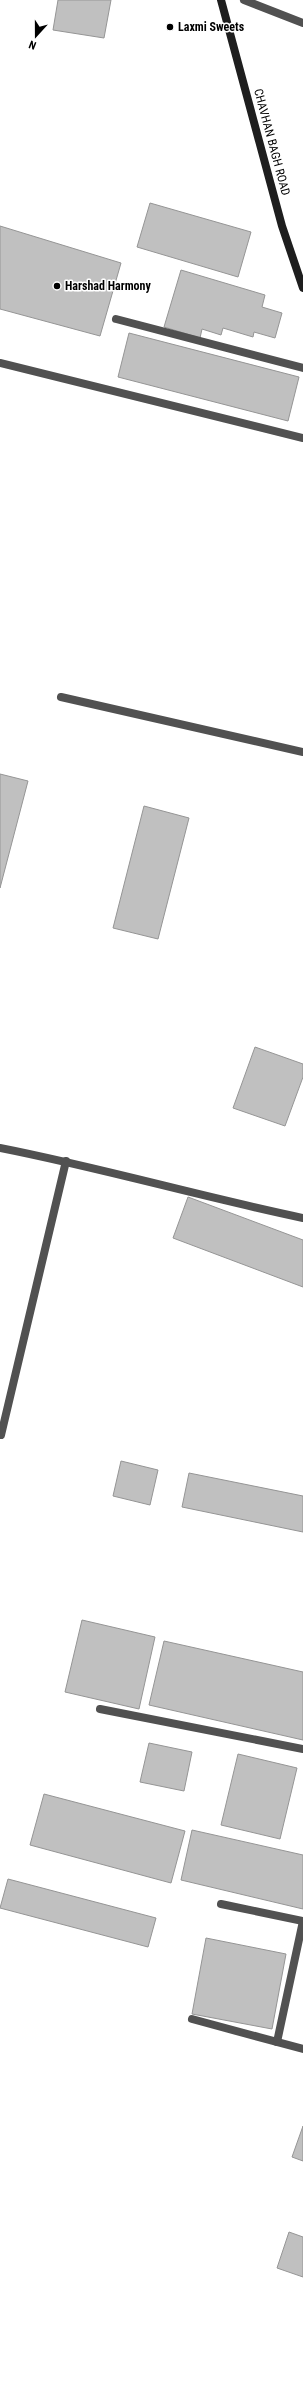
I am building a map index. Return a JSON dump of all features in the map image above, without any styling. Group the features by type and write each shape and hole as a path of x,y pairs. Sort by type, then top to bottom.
{"street":[{"name":"CHAVHAN BAGH ROAD","path":"221,0 282,226 303,288"},
{"path":"244,0 303,24"},
{"path":"116,319 303,368"},
{"path":"0,363 303,438"},
{"path":"60,697 303,752"},
{"path":"0,1148 66,1161 240,1205 303,1218"},
{"path":"1,1435 66,1161"},
{"path":"100,1709 303,1749"},
{"path":"221,1904 303,1921 277,2042"},
{"path":"192,2019 303,2049"}],"building":[{"path":"58,0 111,0 104,38 53,30"},
{"path":"150,203 251,232 238,277 137,247"},
{"name":"Harshad Harmony","path":"0,226 121,263 100,336 0,309"},
{"path":"181,270 265,295 262,307 282,313 275,338 254,332 253,337 223,328 221,335 202,329 200,338 164,327"},
{"path":"129,333 299,377 288,421 118,377"},
{"path":"0,774 28,781 0,888"},
{"path":"144,806 189,818 158,939 113,928"},
{"path":"255,1047 303,1064 303,1077 285,1126 233,1108"},
{"path":"188,1197 303,1240 303,1287 173,1238"},
{"path":"121,1461 158,1470 150,1505 113,1496"},
{"path":"189,1473 303,1496 303,1532 182,1507"},
{"path":"82,1620 155,1637 139,1709 65,1692"},
{"path":"164,1641 303,1672 303,1740 149,1705"},
{"path":"149,1743 192,1752 184,1791 140,1782"},
{"path":"238,1754 297,1768 280,1839 221,1825"},
{"path":"44,1794 185,1831 171,1883 30,1845"},
{"path":"192,1830 303,1855 303,1909 181,1880"},
{"path":"8,1879 156,1918 148,1947 0,1908"},
{"path":"206,1938 286,1954 272,2029 192,2014"},
{"path":"303,2126 303,2161 292,2157"},
{"path":"289,2232 303,2237 303,2277 277,2268"}],"place":[{"name":"Laxmi Sweets","path":"170,27"},
{"name":"Harshad Harmony","path":"57,286"}]}
